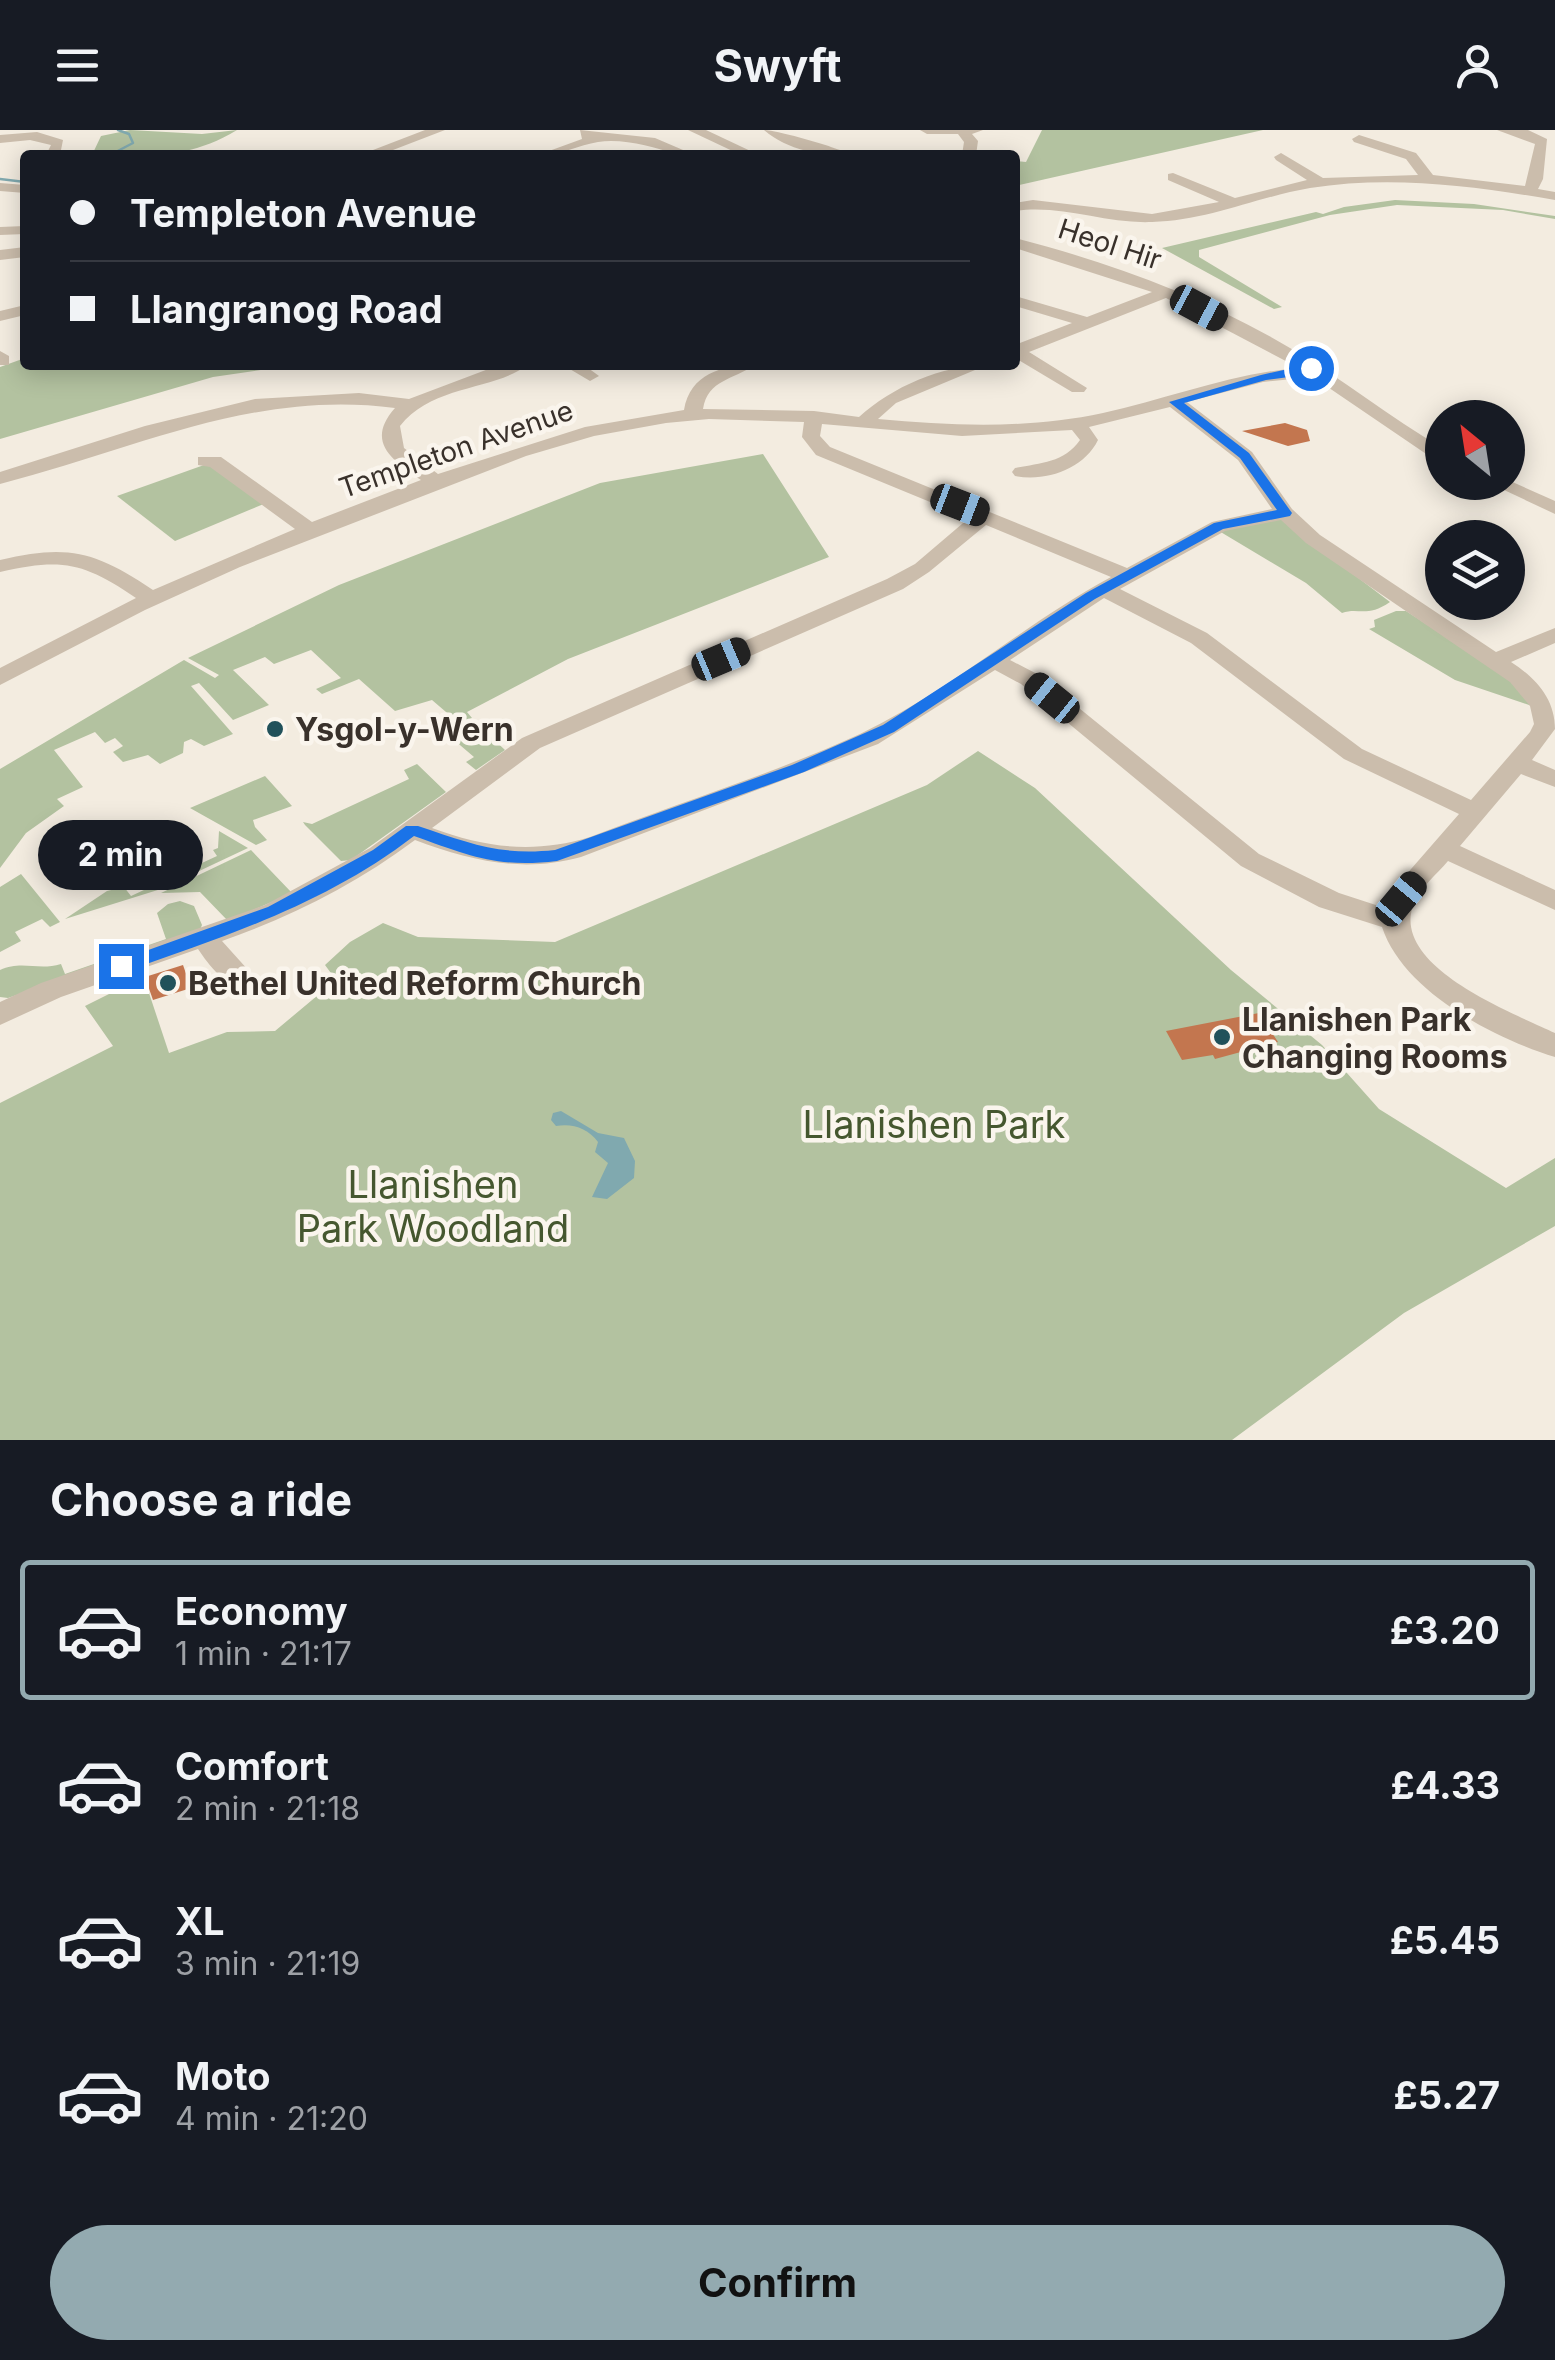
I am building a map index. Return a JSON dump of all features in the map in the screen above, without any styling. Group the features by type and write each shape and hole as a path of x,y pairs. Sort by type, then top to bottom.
{"street":[{"path":"381,150 438,130"},
{"path":"698,130 741,150"},
{"path":"770,130 787,141 824,150"},
{"path":"927,130 970,131"},
{"path":"1504,130 1533,136 1542,142 1536,179 1528,191"},
{"path":"562,150 582,144 589,133 676,150"},
{"path":"0,139 28,136 52,140 58,143 55,150"},
{"path":"1359,138 1410,156 1429,180"},
{"path":"1281,158 1322,182"},
{"path":"1173,178 1230,202"},
{"path":"1020,206 1052,203 1124,217 1154,218 1322,182 1429,180 1555,196"},
{"name":"Heol Hir","path":"1020,244 1112,270 1168,292 1316,370 1425,444"},
{"path":"1020,349 1168,292"},
{"path":"1020,303 1088,323"},
{"path":"1020,354 1078,388"},
{"path":"436,482 402,456 389,437 390,424 411,404 504,370"},
{"path":"580,370 590,376"},
{"path":"694,415 693,399 698,389 732,370"},
{"path":"866,420 898,396 965,370"},
{"name":"Templeton Avenue","path":"0,678 152,599 309,530 568,436 694,415 814,416 986,431 1078,425 1265,377 1316,370"},
{"path":"0,478 270,400 336,395 411,404"},
{"path":"1175,402 1245,456 1285,513 1324,548 1497,660 1550,713 1544,729 1517,763 1401,899 1394,922 1404,951 1429,978 1555,1046"},
{"path":"814,416 810,437 823,451 1128,576"},
{"path":"1022,472 1033,472 1082,454 1089,440 1078,425"},
{"path":"204,462 214,462 309,530"},
{"path":"1525,495 1555,508"},
{"path":"412,830 490,857 521,860 576,851 843,750 906,719 1103,589 1219,526 1285,513"},
{"path":"0,1014 52,990 206,938 289,905 379,854 531,743 896,584 922,568 985,515"},
{"path":"0,566 47,556 78,556 152,599"},
{"path":"1103,589 1199,638 1353,754 1475,812"},
{"path":"1497,660 1555,635"},
{"path":"995,661 1029,679 1250,860 1329,900 1394,922"},
{"path":"1517,763 1555,780"},
{"path":"1444,849 1555,901"},
{"path":"206,938 214,955 238,970 244,981"}],"green space":[{"path":"130,130 202,134 237,130 188,150 94,150 101,136"},
{"path":"1042,130 1263,130 1020,185 1020,161 1026,162"},
{"path":"1395,200 1474,204 1555,219 1503,210 1397,205 1330,215 1199,250 1199,257 1282,307 1274,309 1162,248 1316,212 1323,214"},
{"path":"20,360 20,370 260,370 213,377 0,439 0,367"},
{"path":"763,454 829,557 568,659 467,712 472,718 460,724 432,700 395,711 359,679 322,694 316,689 341,678 311,650 274,664 265,657 233,670 269,705 233,720 199,683 191,686 233,734 204,746 191,739 184,742 183,753 160,764 148,755 123,762 113,752 123,746 115,738 105,743 95,732 54,750 83,787 57,799 64,806 26,833 0,868 0,769 184,660 215,678 219,675 188,658 339,585 600,483"},
{"path":"211,465 266,503 175,541 117,496"},
{"path":"1257,519 1282,520 1390,602 1375,610 1342,613 1306,583 1219,531"},
{"path":"1406,611 1507,676 1532,706 1455,680 1369,629 1375,627 1374,620"},
{"path":"468,726 489,735 505,750 476,770 466,762 474,757 447,734"},
{"name":"Llanishen Park","path":"978,751 1035,788 1231,970 1322,1045 1379,1109 1506,1188 1555,1158 1555,1226 1404,1313 1232,1440 0,1440 0,1103 113,1046 85,1006 125,986 121,976 141,969 169,1053 227,1032 275,1031 336,980 325,965 350,942 383,923 418,937 555,942 927,785"},
{"path":"417,764 446,792 351,860 341,861 303,822 312,824 409,779 404,770"},
{"path":"265,776 292,806 253,820 267,840 256,845 190,808"},
{"path":"219,831 248,848 161,889 65,919 107,891 124,887 131,896 217,856 213,850 218,848"},
{"path":"251,850 292,893 228,921 200,892 161,893"},
{"path":"21,874 60,922 50,927 42,919 15,932 21,941 0,952 0,887"},
{"path":"180,901 194,906 202,925 199,932 8,998 0,997 0,970 8,967 61,964 65,974 166,939 157,913"}],"water":[{"path":"561,1111 598,1133 624,1138 635,1161 634,1178 607,1199 592,1197 608,1163 595,1152 598,1142 579,1128 556,1126 551,1120 553,1113"}],"building":[{"path":"1285,423 1307,430 1310,441 1288,446 1242,431"},
{"name":"Bethel United Reform Church","path":"183,965 191,988 153,1000 145,977"},
{"name":"Llanishen Park Changing Rooms","path":"1259,1013 1278,1042 1215,1059 1213,1055 1182,1060 1166,1031"}],"waterway":[{"path":"118,130 129,134 133,143 120,150"},
{"path":"0,179 20,181"}],"place":[{"name":"Ysgol-y-Wern","path":"275,729"},
{"name":"Bethel United Reform Church","path":"168,983"},
{"name":"Llanishen Park Changing Rooms","path":"1222,1037"}],"route":[{"path":"121,966 275,912 379,854 412,830 490,857 521,860 576,851 798,769 889,729 1090,596 1219,526 1285,513 1245,456 1175,402 1265,377 1316,370 1311,368"}],"park label":[{"name":"Llanishen Park Woodland","path":"433,1206"}]}
